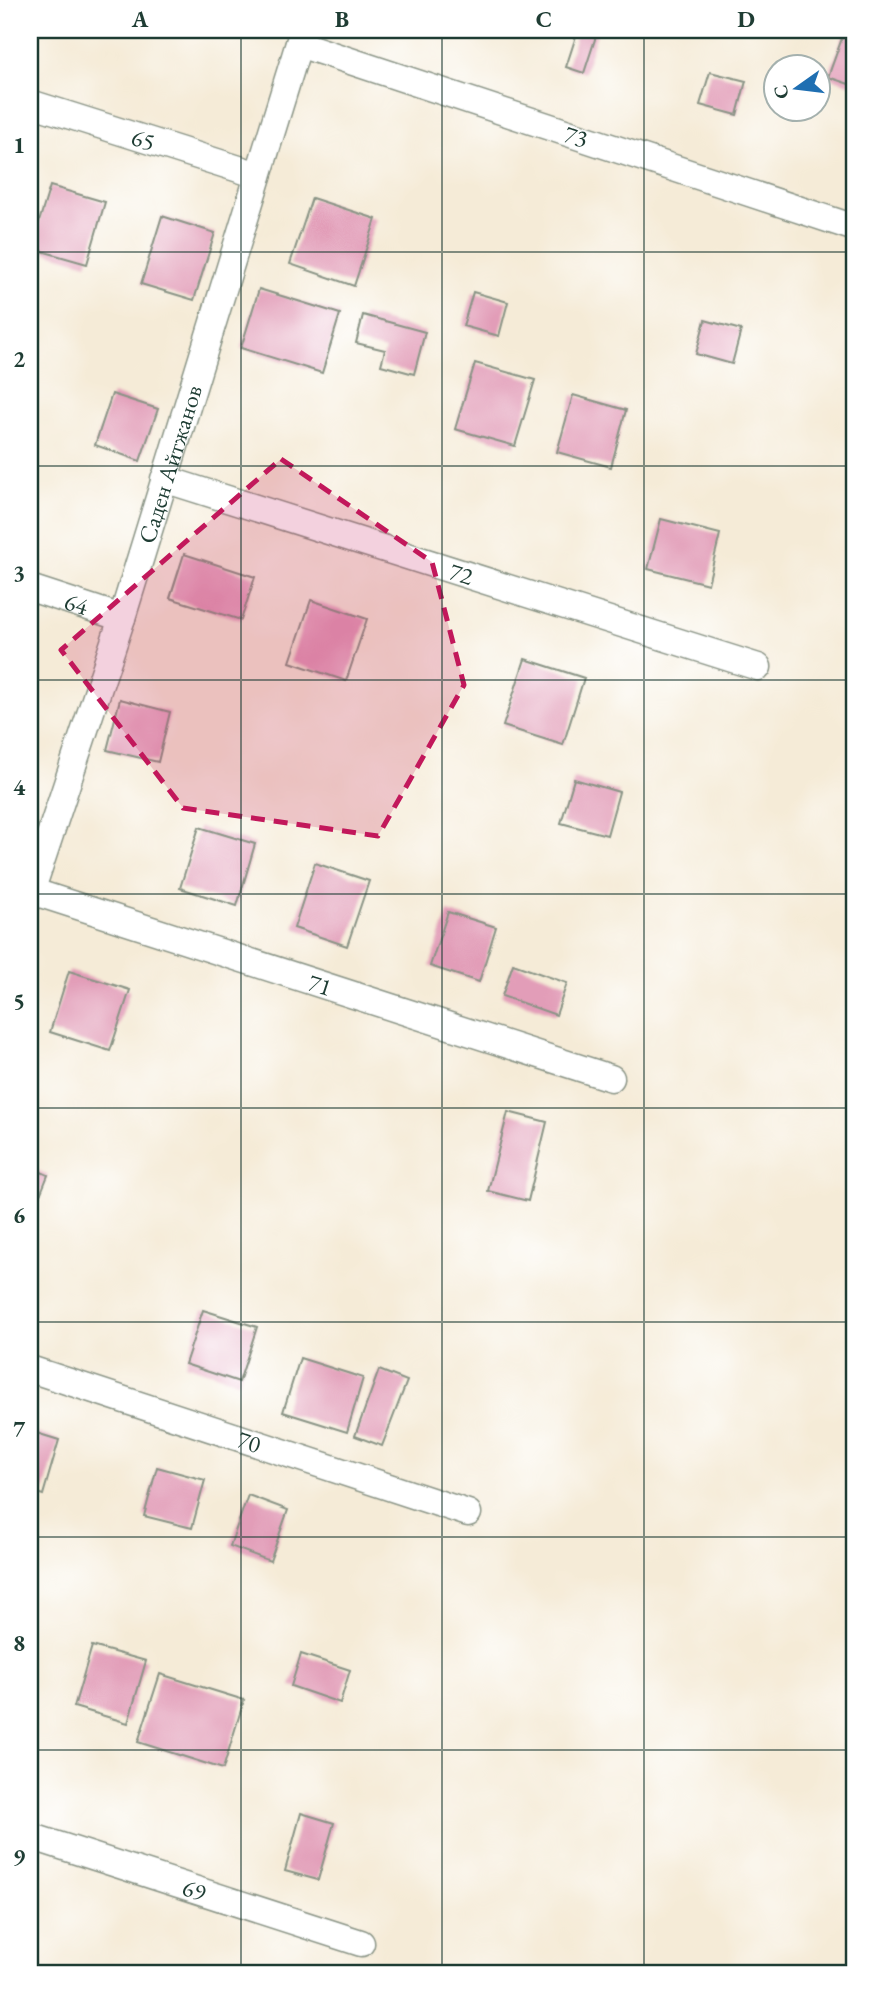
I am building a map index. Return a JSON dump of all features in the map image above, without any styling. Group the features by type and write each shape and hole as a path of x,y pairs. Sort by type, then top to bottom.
{"street":[{"name":"Саден Айтжанов","path":"30,893 122,618 301,37"},
{"name":"73","path":"301,37 855,228"},
{"name":"65","path":"30,103 258,175"},
{"name":"72","path":"164,479 758,667"},
{"name":"64","path":"30,588 122,618"},
{"name":"71","path":"30,893 611,1078"},
{"name":"70","path":"30,1369 468,1513"},
{"name":"69","path":"30,1836 361,1943"}],"highlighted area":[{"path":"281,459 432,562 464,685 378,836 183,808 61,650"}],"building":[{"path":"578,30 598,30 584,73 566,67"},
{"path":"845,30 855,30 855,86 832,78 832,66"},
{"path":"710,72 746,81 737,115 700,105"},
{"path":"50,186 105,202 87,264 31,248"},
{"path":"312,198 376,219 354,286 290,264"},
{"path":"162,216 215,233 194,300 141,284"},
{"path":"259,289 340,314 322,373 241,348"},
{"path":"473,292 508,302 499,336 463,326"},
{"path":"363,315 425,332 414,374 381,365 385,350 356,343"},
{"path":"705,320 741,330 732,364 696,354"},
{"path":"475,363 535,380 515,446 455,429"},
{"path":"112,394 158,409 140,461 95,445"},
{"path":"573,395 626,410 611,467 557,452"},
{"path":"661,519 720,534 708,584 648,569"},
{"path":"184,554 255,577 241,620 170,598"},
{"path":"311,600 367,619 346,681 290,662"},
{"path":"525,659 584,678 563,745 503,726"},
{"path":"120,699 170,712 158,762 107,750"},
{"path":"574,779 619,792 607,835 561,823"},
{"path":"199,827 255,844 237,906 180,888"},
{"path":"315,863 369,881 347,946 294,928"},
{"path":"448,912 496,927 479,982 430,966"},
{"path":"513,964 567,983 556,1015 502,996"},
{"path":"69,971 130,990 110,1051 50,1032"},
{"path":"508,1112 547,1122 528,1201 488,1191"},
{"path":"30,1167 48,1175 30,1220"},
{"path":"203,1310 257,1327 239,1382 185,1364"},
{"path":"300,1358 363,1378 347,1432 283,1412"},
{"path":"379,1370 407,1381 382,1446 355,1436"},
{"path":"30,1431 59,1440 43,1495 30,1491"},
{"path":"157,1467 205,1480 192,1528 144,1516"},
{"path":"248,1495 288,1510 270,1561 230,1546"},
{"path":"92,1646 146,1661 128,1723 74,1707"},
{"path":"301,1654 350,1670 340,1703 291,1686"},
{"path":"160,1674 244,1700 223,1769 138,1742"},
{"path":"301,1813 334,1823 318,1880 285,1871"}]}
